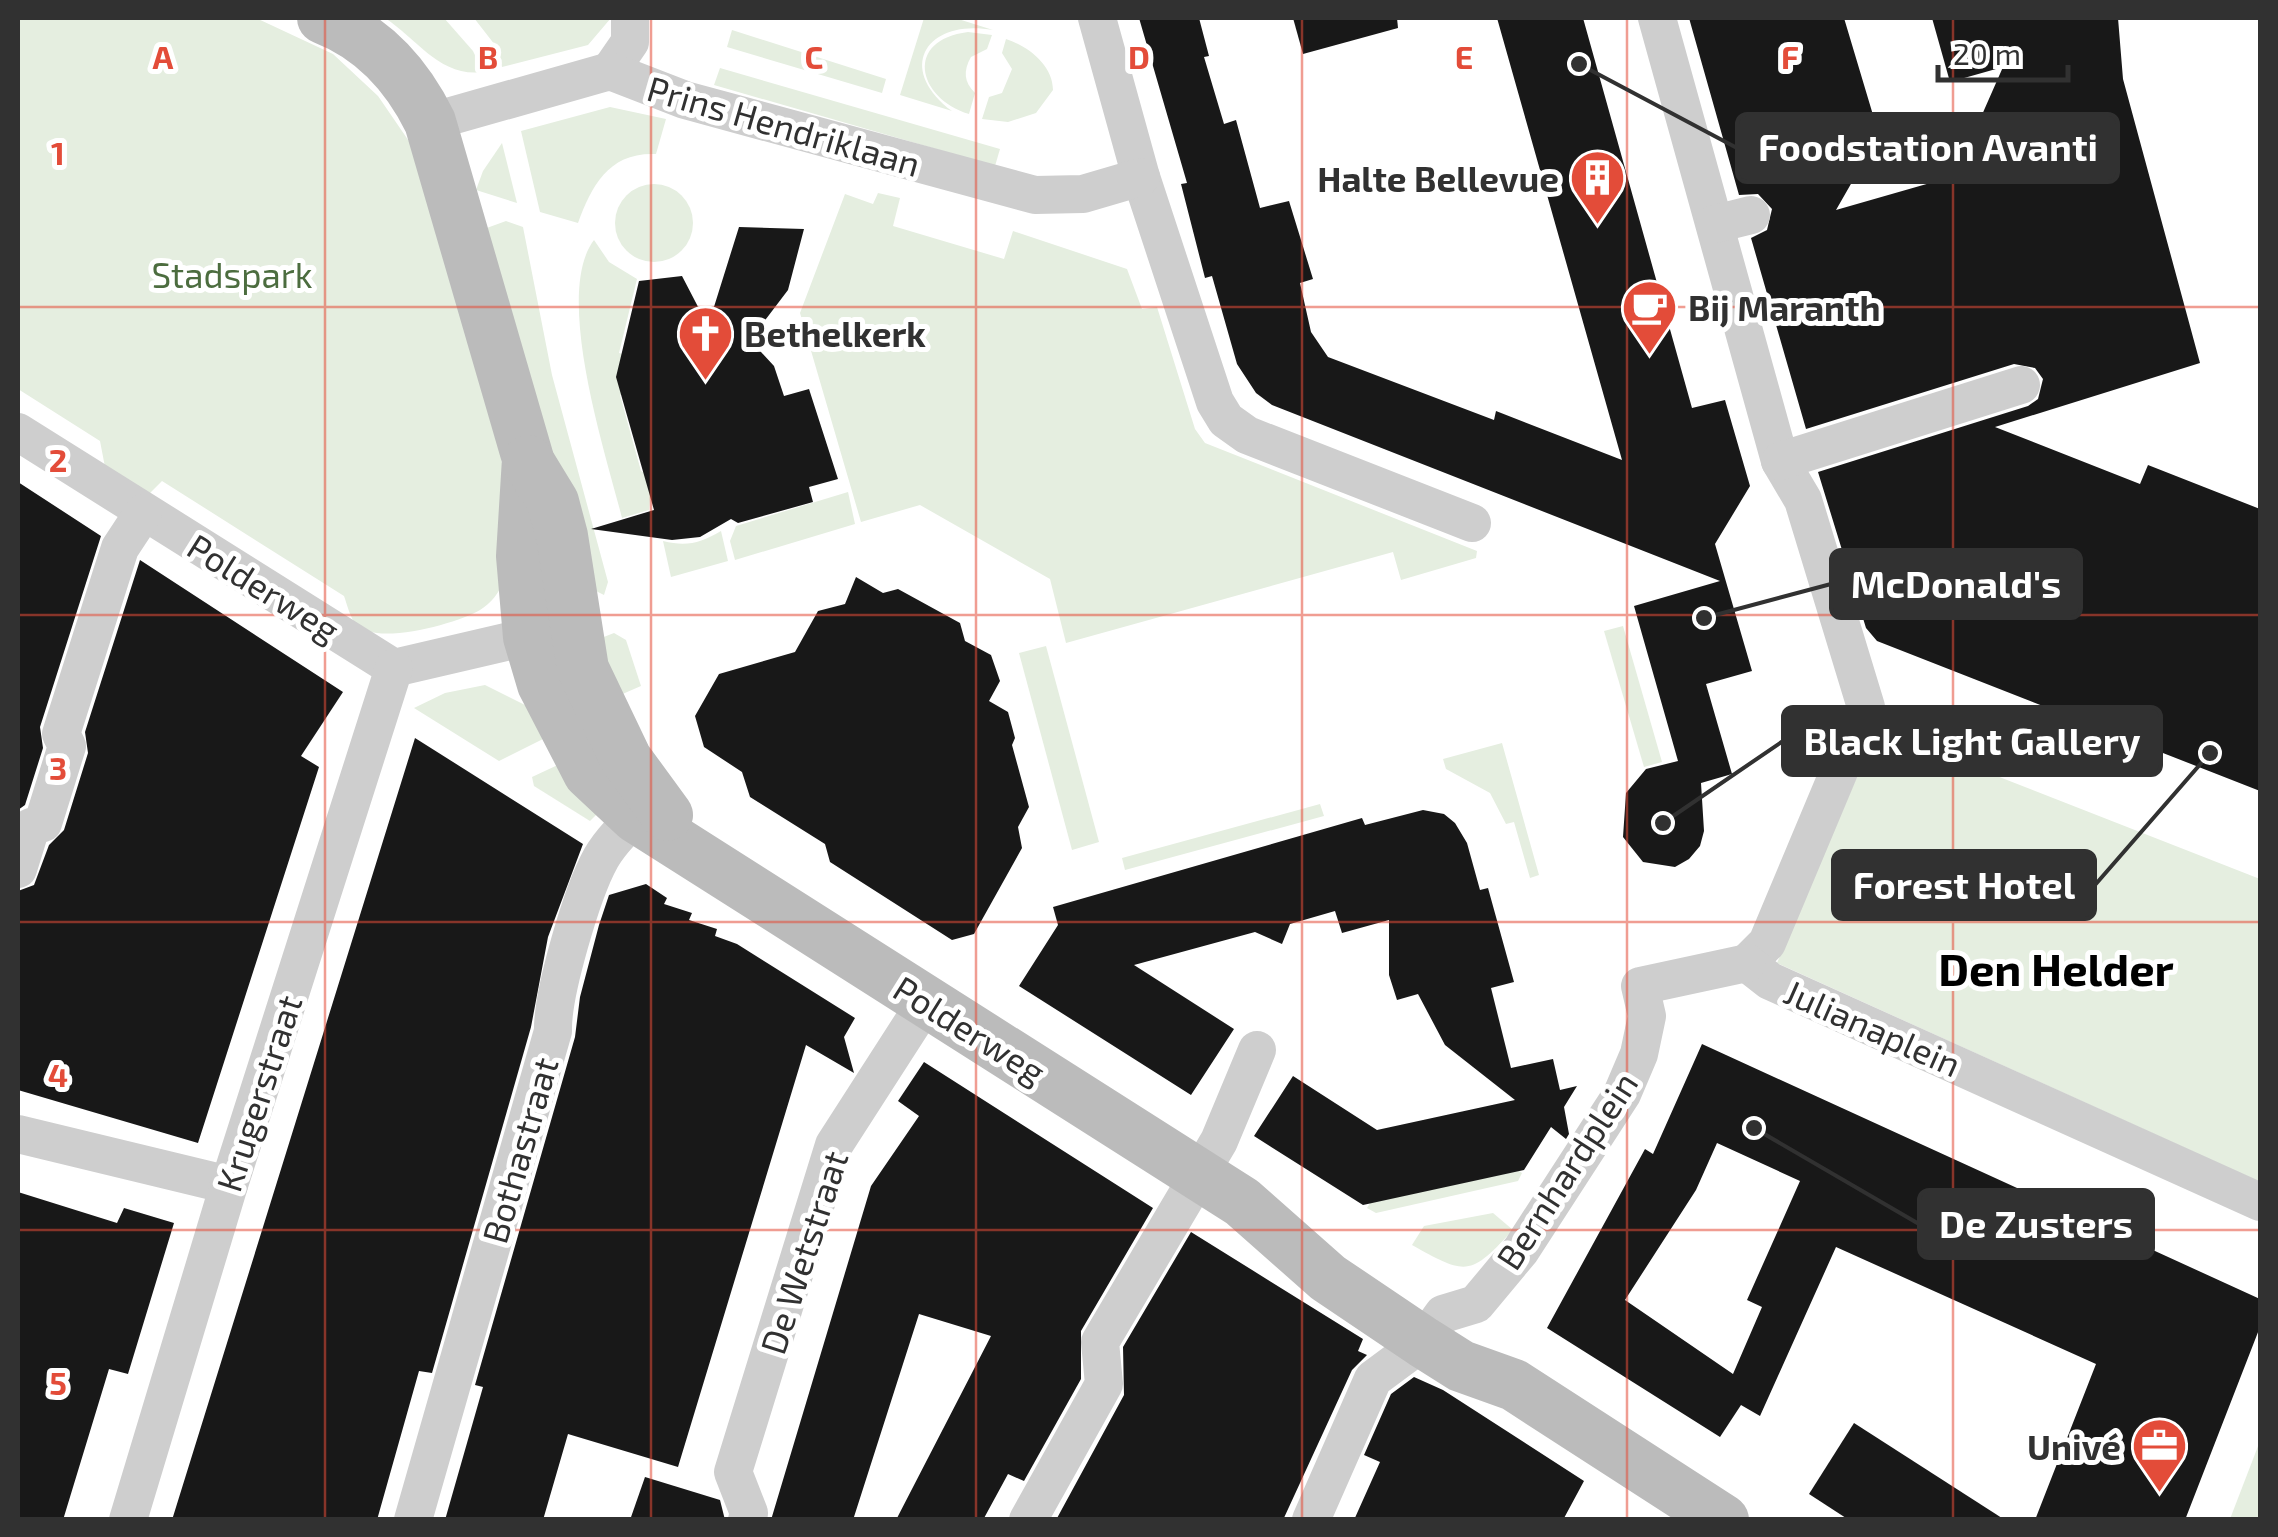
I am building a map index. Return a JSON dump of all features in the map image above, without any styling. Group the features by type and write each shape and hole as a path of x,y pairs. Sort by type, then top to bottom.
{"main road":[{"path":"323,18 356,34 401,74 430,122 528,459 522,556 551,631"},
{"name":"Polderweg","path":"551,631 543,684 568,740 589,773 645,808 698,856 1242,1202 1328,1278 1433,1328 1461,1366 1514,1385 1723,1520"}],"street":[{"path":"610,72 630,42 630,18"},
{"path":"1097,18 1141,177 1215,402 1226,420 1247,435 1472,523"},
{"path":"1656,18 1733,220 1767,419 1780,461 2021,385"},
{"name":"Prins Hendriklaan","path":"430,122 610,72 704,106 1036,194 1083,194 1141,177"},
{"name":"Polderweg","path":"18,432 394,668"},
{"name":"Julianaplein","path":"1780,461 1802,500 1866,708 1767,943 1747,963 1770,982 2260,1202"},
{"path":"18,869 31,827 43,823 67,746 61,734 120,548 142,513"},
{"path":"394,668 551,631"},
{"name":"Krugerstraat","path":"128,1520 228,1186 394,668"},
{"name":"Bothastraat","path":"413,1520 553,1031 552,1004 601,858 645,808"},
{"name":"Bernhardplein","path":"1433,1328 1476,1304 1510,1264 1622,1094 1647,1016 1640,986 1747,963"},
{"name":"De Wetstraat","path":"747,1520 749,1512 733,1472 834,1146 926,1002"},
{"path":"1028,1520 1104,1384 1100,1342 1219,1141 1256,1050"},
{"path":"18,1134 228,1186"},
{"path":"1311,1520 1373,1379 1433,1328"}],"green space":[{"name":"Stadspark","path":"18,18 256,18 333,54 378,96 415,150 499,444 509,554 500,590 484,607 454,621 417,630 366,631 350,615 344,596 162,481 149,494 105,467 100,441 18,389"},
{"path":"385,18 444,18 473,51 483,72 454,69 442,63"},
{"path":"474,18 611,18 588,45 502,67 495,45"},
{"path":"924,18 955,18 993,30 951,31 926,50 922,63 925,78 934,94 952,111 900,95"},
{"path":"732,30 886,79 882,93 727,47"},
{"path":"968,32 992,35 987,49 971,57 967,67 967,80 975,93 969,114 938,96 925,70 926,57 934,46"},
{"path":"1006,39 1038,58 1049,72 1053,90 1036,113 1008,122 982,119 989,97 1002,93 1012,69 1002,53"},
{"path":"720,68 1000,149 995,166 714,85"},
{"path":"610,107 666,119 656,154 640,155 614,165 596,184 578,223 540,212 521,131"},
{"path":"502,143 517,203 476,190 483,171"},
{"path":"654,184 682,195 693,223 682,251 654,262 626,251 615,223 626,195"},
{"path":"878,193 900,198 893,226 1004,259 1013,231 1127,269 1142,309 1157,307 1195,429 1205,443 1477,551 1476,558 1401,580 1393,552 1066,643 1050,579 920,505 861,522 800,313 845,194 873,204"},
{"path":"506,221 523,227 552,375 608,582 604,595 592,589 484,229"},
{"path":"594,240 609,262 637,279 619,353 633,357 629,392 620,395 641,471 652,477 649,510 622,518 595,416 581,335 579,297 583,265"},
{"path":"848,492 855,524 735,560 730,541 736,526"},
{"path":"721,531 728,561 671,577 663,541 693,543"},
{"path":"1623,626 1662,762 1644,767 1604,631"},
{"path":"614,633 626,640 641,686 611,699 591,642"},
{"path":"1046,646 1099,842 1072,850 1019,653"},
{"path":"485,685 529,707 549,736 499,761 414,708 445,693"},
{"path":"1897,737 2260,879 2260,1182 1777,963 1865,758 1880,742"},
{"path":"1502,743 1539,875 1530,878 1514,822 1506,824 1490,793 1446,769 1443,759"},
{"path":"562,763 602,809 590,821 534,786 532,777"},
{"path":"1320,804 1324,816 1125,870 1122,858"},
{"path":"1510,1165 1522,1173 1518,1181 1376,1213 1367,1208 1375,1195"},
{"path":"1493,1213 1513,1230 1477,1263 1457,1266 1412,1245 1424,1226"},
{"path":"2260,1441 2260,1519 2230,1519"}],"building":[{"path":"1139,18 1199,18 1209,56 1204,57 1224,124 1236,120 1260,208 1289,201 1313,279 1300,283 1311,332 1328,357 1494,420 1496,411 1622,460 1497,18 1583,18 1692,408 1725,400 1750,486 1715,544 1752,671 1706,684 1732,774 1701,783 1704,831 1700,846 1689,859 1675,867 1643,862 1623,837 1626,793 1646,769 1678,761 1634,606 1720,581 1272,405 1256,393 1237,364 1212,276 1205,278 1181,184 1187,183"},
{"path":"1293,18 1397,18 1398,28 1303,54"},
{"path":"1689,18 1844,18 1879,135 1836,210 1951,177 1963,158 2003,67 1950,82 1932,18 2118,18 2123,79 2200,363 1995,427 2140,484 2148,465 2260,509 2260,791 1877,641 1866,628 1818,472 2028,406 2038,399 2043,379 2035,368 2014,364 1806,429 1751,238 1767,230 1772,209 1758,194 1739,195"},
{"name":"Bethelkerk","path":"739,227 804,229 788,290 750,340 774,366 784,396 809,389 838,479 809,487 813,502 738,523 731,519 700,537 672,540 591,529 654,510 616,377 639,281 682,276 708,326"},
{"path":"18,482 101,536 40,727 43,748 25,805 18,810"},
{"path":"140,560 343,692 301,756 319,767 198,1143 18,1090 18,891 34,885 49,845 64,830 88,753 85,732"},
{"path":"856,577 883,593 898,589 960,623 965,641 991,655 1000,681 989,701 1008,712 1015,738 1012,745 1029,807 1018,827 1022,848 974,934 952,940 830,862 825,844 750,797 742,772 704,747 695,716 719,674 795,652 818,611 845,604"},
{"path":"415,738 583,844 548,937 531,1027 432,1373 419,1371 377,1520 172,1520"},
{"path":"1423,810 1444,814 1455,823 1467,843 1480,890 1488,888 1514,982 1491,988 1511,1068 1553,1059 1560,1090 1577,1086 1564,1107 1569,1134 1566,1139 1551,1127 1524,1170 1363,1205 1254,1136 1293,1076 1377,1130 1515,1100 1445,1045 1418,994 1397,1000 1389,975 1389,920 1342,933 1335,911 1290,924 1282,944 1255,932 1134,965 1234,1029 1191,1095 1019,986 1058,925 1053,907 1362,818 1365,825"},
{"path":"646,884 667,898 664,904 692,913 689,920 717,929 715,936 737,944 855,1018 844,1037 854,1073 806,1045 678,1467 568,1434 543,1520 445,1520 483,1387 475,1385 575,1037 580,997 599,925 609,895"},
{"path":"1702,1044 2260,1299 2260,1327 2185,1520 2035,1520 2096,1364 1836,1247 1760,1416 1741,1405 1720,1437 1547,1328 1645,1149 1653,1154","holes":["1717,1143 1800,1181 1747,1300 1762,1307 1733,1374 1625,1300 1696,1190"]},
{"path":"924,1062 1153,1208 1081,1331 1081,1379 1024,1481 1008,1474 983,1520 896,1520 991,1336 919,1314 853,1520 771,1520 871,1186 919,1116 898,1101"},
{"path":"18,1192 117,1223 124,1208 174,1223 128,1374 109,1369 63,1520 18,1520"},
{"path":"1191,1232 1363,1339 1358,1351 1367,1355 1352,1370 1283,1520 1056,1520 1124,1395 1123,1347"},
{"path":"1414,1377 1443,1390 1584,1481 1563,1520 1354,1520 1380,1462 1364,1455 1391,1394"},
{"path":"1854,1423 2005,1520 1849,1520 1809,1494"},
{"path":"645,1477 720,1500 725,1520 630,1520"}],"place":[{"name":"Foodstation Avanti","path":"1579,64"},
{"name":"Halte Bellevue","path":"1598,227"},
{"name":"Bij Maranth","path":"1649,356"},
{"name":"Bethelkerk","path":"705,382"},
{"name":"McDonald's","path":"1704,618"},
{"name":"Forest Hotel","path":"2210,753"},
{"name":"Black Light Gallery","path":"1663,823"},
{"name":"De Zusters","path":"1754,1128"},
{"name":"Univé","path":"2160,1495"}],"district":[{"name":"Den Helder","path":"2056,968"}]}
